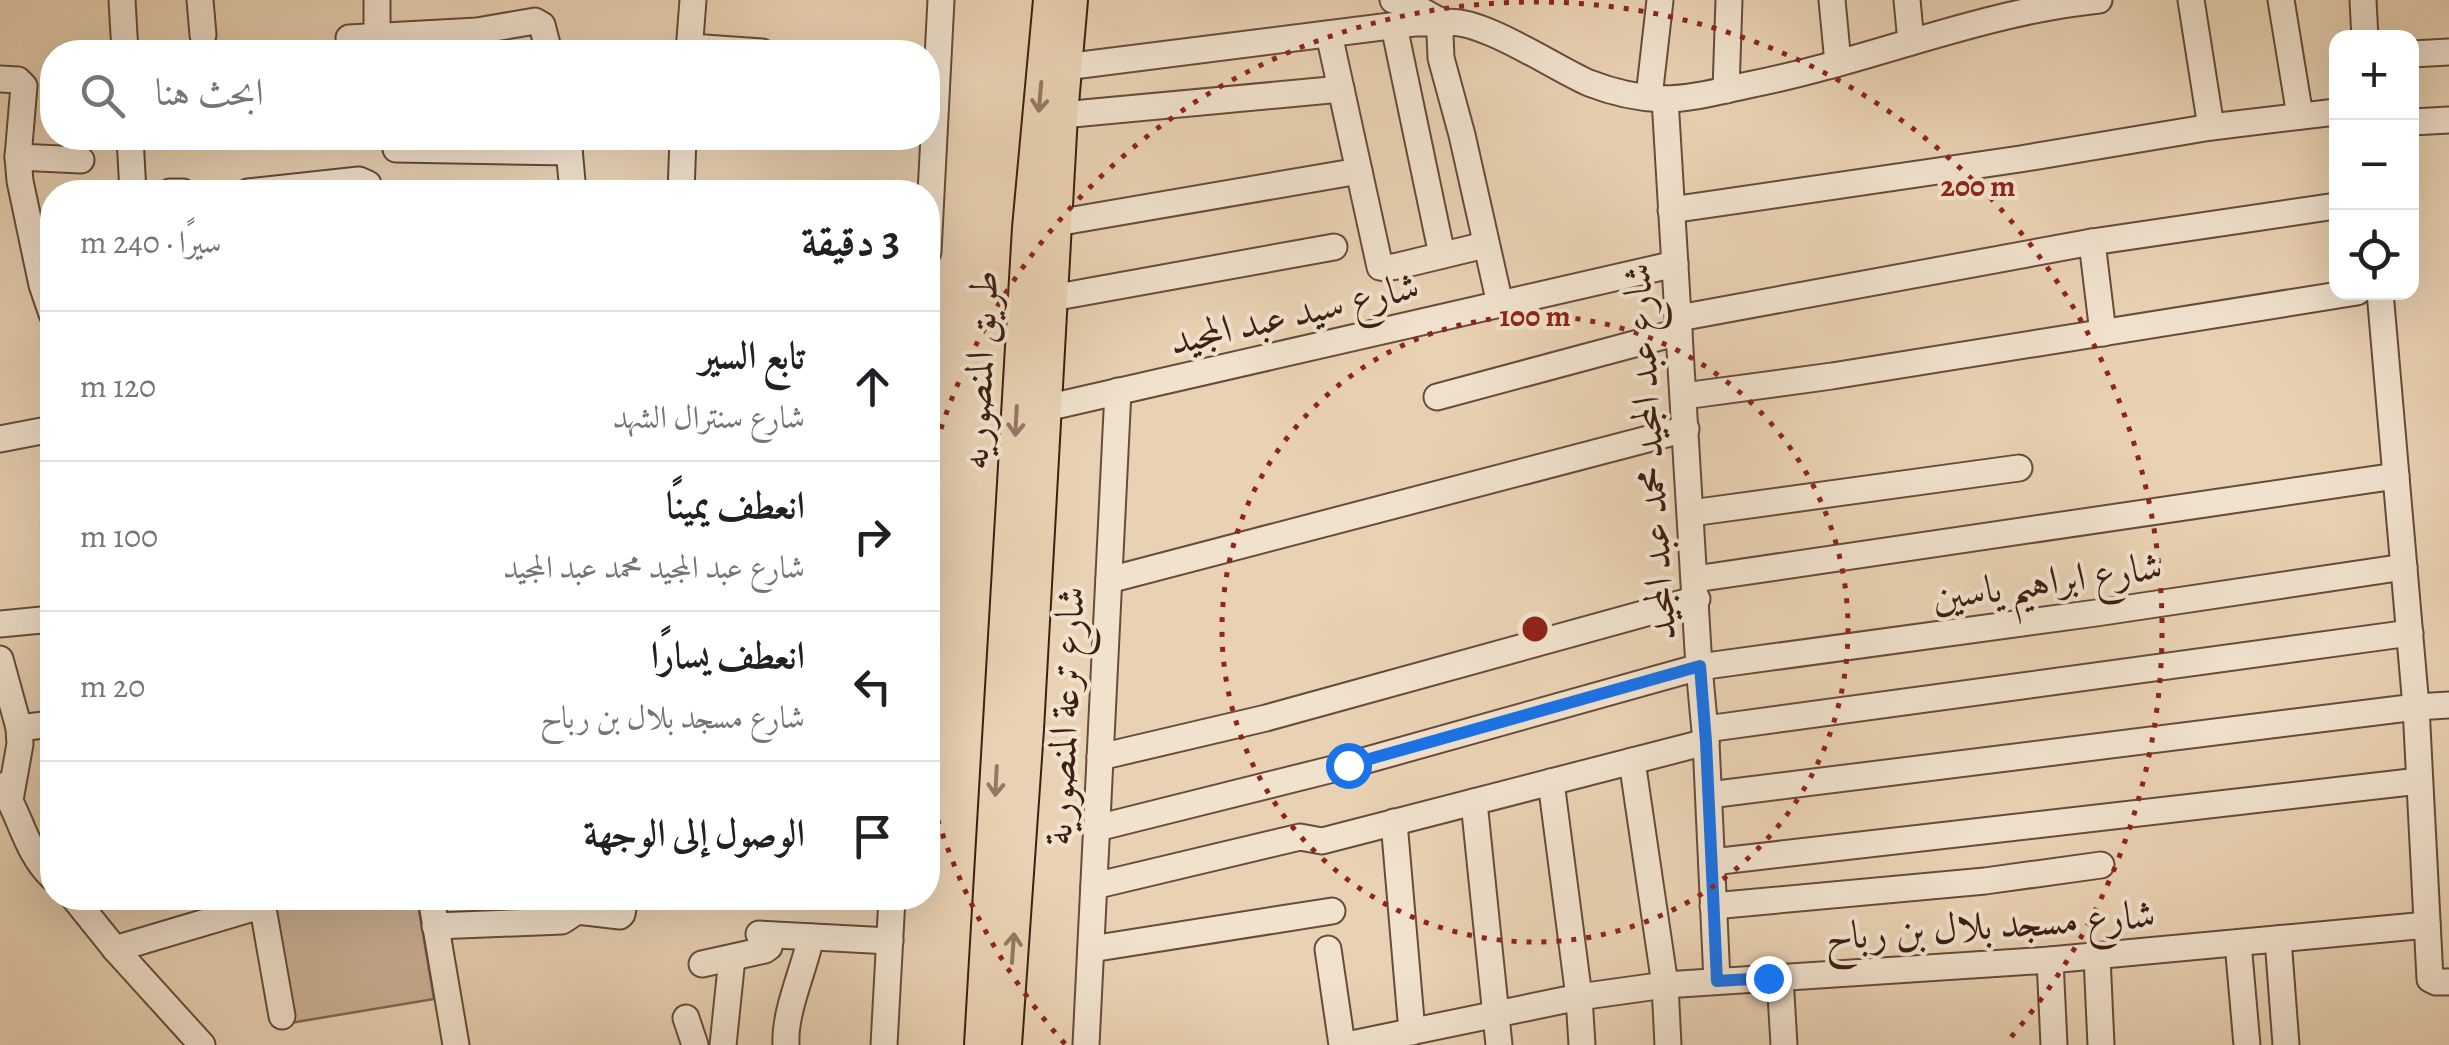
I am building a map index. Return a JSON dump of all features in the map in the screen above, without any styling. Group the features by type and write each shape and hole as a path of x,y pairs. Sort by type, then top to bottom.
{"main road":[{"name":"طريق المنصوريه","path":"1006,1045 1028,228 1049,0"},
{"name":"طريق المنصوريه","path":"980,1045 1046,408 1072,0"}],"street":[{"path":"122,0 124,40"},
{"path":"200,0 202,35"},
{"path":"377,36 378,0"},
{"path":"499,0 502,27"},
{"path":"690,40 693,0"},
{"path":"935,40 941,0"},
{"name":"شارع عبد المجيد محمد عبد المجيد","path":"1660,0 1657,98 1671,210 1684,396 1717,981"},
{"path":"1726,90 1729,0"},
{"path":"1832,0 1838,63"},
{"path":"1907,0 1911,42"},
{"path":"1066,67 1330,34 1413,6 1444,23 1461,22 1484,30 1590,83 1621,94 1657,98 1796,76 1911,42 1980,12 2099,0"},
{"path":"2191,0 2210,127"},
{"path":"2281,0 2300,116"},
{"path":"2363,0 2365,30"},
{"path":"1393,13 1442,255"},
{"path":"349,38 535,21 542,25 546,40"},
{"path":"1444,23 1440,35 1442,58 1500,304"},
{"path":"1330,34 1380,266 1485,245"},
{"path":"2419,54 2449,52"},
{"path":"0,79 18,80 24,86 18,156 20,181 40,276"},
{"path":"1062,115 1341,90"},
{"path":"1671,210 2210,127 2329,113"},
{"path":"2419,122 2449,120"},
{"path":"131,150 132,180"},
{"path":"569,150 572,180"},
{"path":"682,180 683,150"},
{"path":"930,150 930,180"},
{"path":"18,156 80,160"},
{"path":"1056,223 1359,172"},
{"path":"1436,397 1679,325 2092,242 2329,207"},
{"path":"2092,242 2103,333"},
{"path":"1052,298 1334,247"},
{"name":"شارع سيد عبد المجيد","path":"1046,408 1675,264"},
{"path":"1684,396 2329,297"},
{"path":"2381,300 2416,707 2419,780 2415,926 2430,979 2449,982"},
{"name":"شارع ترعة المنصورية","path":"1086,1045 1118,391"},
{"path":"1108,580 1686,429"},
{"path":"0,439 40,431"},
{"path":"1691,513 2019,468"},
{"path":"1100,756 1266,718 1696,589 2396,476"},
{"name":"شارع ابراهيم ياسين","path":"1097,828 1348,765 1700,666 2096,614 2404,567"},
{"path":"0,624 40,620"},
{"path":"1094,886 1300,837 1322,841 1632,761 1706,735 2410,633"},
{"path":"0,659 20,744 5,792 32,853 40,862"},
{"path":"1709,795 2449,704"},
{"path":"19,728 40,725"},
{"path":"1632,761 1665,985 1668,1045"},
{"path":"1712,862 2419,780"},
{"path":"1551,782 1582,1045"},
{"path":"1474,802 1500,1045"},
{"path":"1394,822 1412,1032"},
{"path":"1713,906 1985,881 2101,865"},
{"path":"83,910 202,1045"},
{"path":"114,949 245,910"},
{"path":"261,910 282,1016"},
{"path":"433,910 456,1045"},
{"path":"436,926 562,921 576,911 620,916 623,910"},
{"path":"884,1045 891,910"},
{"path":"1090,949 1332,911"},
{"name":"شارع مسجد بلال بن رباح","path":"1348,1045 1381,1042 1412,1032 1453,1034 1498,1014 1665,985 2050,960 2415,926"},
{"path":"702,964 767,949 765,935 890,941"},
{"path":"786,1045 787,1019 811,937"},
{"path":"2278,940 2286,1045"},
{"path":"2238,943 2247,1045"},
{"path":"1328,949 1348,1045"},
{"path":"2097,956 2101,1045"},
{"path":"724,1045 732,958"},
{"path":"2050,960 2054,1045"},
{"path":"1780,978 1784,1045"},
{"path":"686,1018 695,1045"}],"shaded area":[{"path":"271,910 419,910 434,999 290,1023"}],"route":[{"path":"1348,765 1700,666 1717,981 1768,978"}]}
